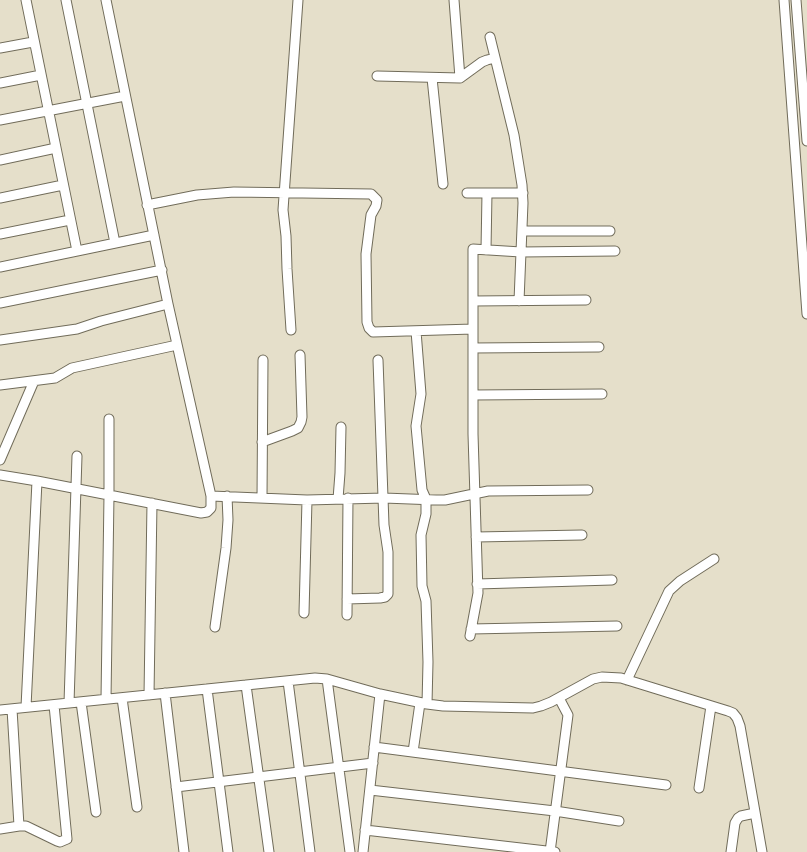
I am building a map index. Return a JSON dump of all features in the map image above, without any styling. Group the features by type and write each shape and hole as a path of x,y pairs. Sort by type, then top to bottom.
{"street":[{"path":"26,0 33,42 49,111 77,251"},
{"path":"66,0 115,243"},
{"path":"0,475 201,513 207,512 211,508 211,496 168,304 106,0"},
{"path":"291,330 286,236 283,210 298,0"},
{"path":"454,0 460,78"},
{"path":"784,0 807,314"},
{"path":"796,0 805,89 807,141"},
{"path":"490,37 514,135 523,193 519,301"},
{"path":"0,48 33,42"},
{"path":"377,76 460,78 482,62 495,58"},
{"path":"0,83 41,75"},
{"path":"432,78 443,184"},
{"path":"0,120 125,96"},
{"path":"794,136 806,134"},
{"path":"0,160 56,148"},
{"path":"0,198 64,185"},
{"path":"148,205 234,192 371,194 377,200 371,216 366,254 367,322 369,328 374,332 473,329"},
{"path":"467,193 523,193"},
{"path":"486,250 487,193"},
{"path":"0,234 70,220"},
{"path":"522,231 610,231"},
{"path":"0,267 154,235"},
{"path":"615,251 521,252 474,249 474,493 478,593 470,633 617,626"},
{"path":"0,303 162,270"},
{"path":"473,301 586,300"},
{"path":"0,340 77,329 101,321 168,304"},
{"path":"413,752 423,704 428,662 426,601 422,586 421,536 426,514 426,499 422,490 416,426 421,394 416,330"},
{"path":"0,384 55,378 72,368 177,345"},
{"path":"473,348 599,347"},
{"path":"262,442 298,428 301,422 300,355"},
{"path":"262,360 262,498"},
{"path":"347,599 380,598 385,597 388,594 388,552 384,525 378,360"},
{"path":"0,460 34,381"},
{"path":"473,395 602,394"},
{"path":"106,699 109,419"},
{"path":"338,499 341,427"},
{"path":"69,703 77,456"},
{"path":"26,708 37,481"},
{"path":"211,496 307,500 348,498 445,500 488,491 588,490"},
{"path":"214,627 226,548 228,520 227,496"},
{"path":"347,616 348,498"},
{"path":"304,613 307,500"},
{"path":"149,695 152,503"},
{"path":"476,537 582,535"},
{"path":"627,680 669,590 714,559"},
{"path":"477,584 612,580"},
{"path":"0,710 315,678 327,679 423,704 443,706 533,708 559,698 593,679 610,677 627,680 711,706 733,714 737,718 762,852"},
{"path":"327,679 350,852"},
{"path":"288,680 310,852"},
{"path":"246,685 269,852"},
{"path":"207,689 228,852"},
{"path":"165,693 184,852"},
{"path":"363,852 380,694"},
{"path":"122,698 137,807"},
{"path":"365,830 552,852 555,811 568,715 559,698"},
{"path":"81,702 96,812"},
{"path":"0,829 26,826 60,842 67,839 54,705"},
{"path":"699,788 711,706"},
{"path":"12,709 19,826"},
{"path":"374,747 666,784"},
{"path":"176,787 373,763"},
{"path":"370,790 555,811 619,821"},
{"path":"731,852 735,823 738,818 755,813"}]}
